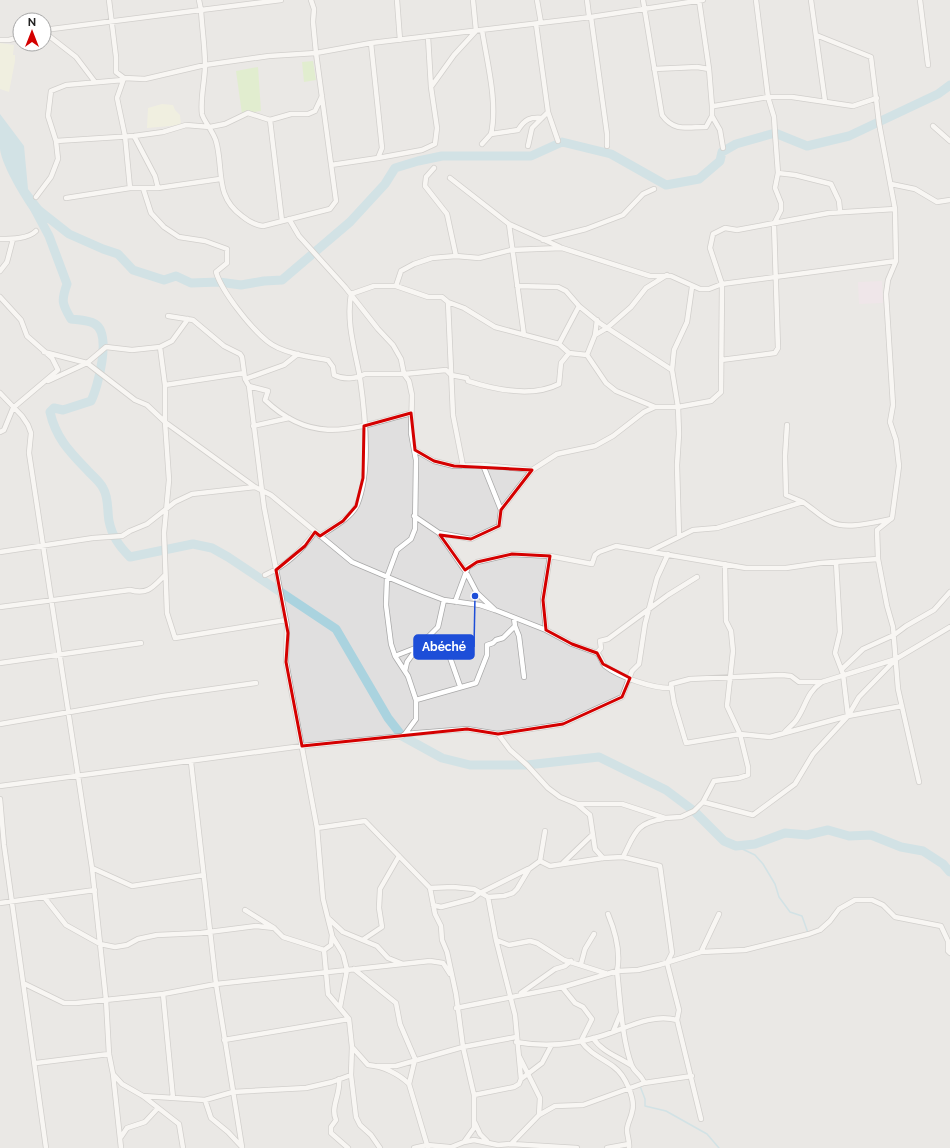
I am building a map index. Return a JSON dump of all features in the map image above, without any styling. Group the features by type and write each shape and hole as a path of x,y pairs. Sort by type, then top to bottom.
{"street":[{"path":"109,0 116,57 116,72 123,79"},
{"path":"199,0 205,66 202,115 210,127 220,160 220,179 228,204 247,220 263,226 330,209 336,201 316,53 313,22 314,9 311,0"},
{"path":"52,30 281,0"},
{"path":"396,0 400,40"},
{"path":"431,87 454,55 476,31 473,0"},
{"path":"537,0 541,23"},
{"path":"587,0 607,134 607,146"},
{"path":"643,0 662,115 667,123 673,126 706,126 712,116"},
{"path":"36,197 51,177 58,159 56,141 48,116 51,91 66,85 123,79 145,79 205,66 269,56 316,53 400,40 590,17 700,0 709,69 712,116 720,130 723,148"},
{"path":"720,360 775,353 778,351 774,224 781,210 774,188 778,173 774,117 768,97 756,0"},
{"path":"811,0 825,101"},
{"path":"920,0 928,65"},
{"path":"536,24 548,112 558,140"},
{"path":"482,30 493,105 493,123 491,134 482,144"},
{"path":"816,36 871,57 879,123 895,209 896,261 888,280 886,294 893,405 890,422 896,440 899,466 892,518 877,530 878,559 894,635 898,689 919,782"},
{"path":"331,165 422,150 435,144 437,128 431,87 428,37"},
{"path":"52,38 76,57 95,82"},
{"path":"0,40 12,39"},
{"path":"372,44 382,148 378,158"},
{"path":"654,69 696,66 709,69"},
{"path":"123,79 117,98 125,136 130,188"},
{"path":"56,141 134,136 186,125 210,127 225,124 248,113 270,120 291,114 308,114 315,111 322,96"},
{"path":"714,106 768,97 792,97 853,106 877,98"},
{"path":"528,146 532,128 548,112"},
{"path":"491,134 518,130 524,120 542,118"},
{"path":"270,120 282,221"},
{"path":"933,126 950,141"},
{"path":"134,136 155,176 158,188"},
{"path":"434,168 426,177 425,186 447,214 456,256"},
{"path":"778,173 795,175 831,184 839,201 840,211"},
{"path":"450,178 509,224 543,240 562,248 650,276 667,276 692,287 709,289 722,284 896,261"},
{"path":"66,198 130,188 158,188 220,179"},
{"path":"891,184 915,189 937,202 950,200"},
{"path":"143,188 151,213 164,227 180,237 204,241 227,249 227,263 216,272 219,282 243,315 267,341 298,354 328,360 333,367 334,374 340,378 360,377 365,374 404,374 446,370 451,374 467,378 468,380 492,389 528,392 547,390 559,384 561,363 569,353"},
{"path":"543,240 586,229 623,215 644,194 654,188"},
{"path":"597,320 595,335 587,355 594,369 606,383 616,391 655,407 678,407 711,401 721,392 720,360 722,284 710,248 713,234 725,228 736,230 840,211 895,209"},
{"path":"289,219 300,236 351,294 398,352 404,374 409,381 412,395 411,433 415,450 413,534 397,550 387,576 386,605 391,644 395,656 405,671 416,700 416,719 406,734"},
{"path":"509,224 511,250 524,335"},
{"path":"0,239 13,239 32,234 36,231"},
{"path":"0,271 7,262 13,239"},
{"path":"396,286 401,271 414,264 432,258 456,256 479,258 511,250 562,248"},
{"path":"595,335 607,328 631,307 646,288 667,276"},
{"path":"351,294 374,286 396,286 428,297 442,297 448,302 464,308 495,327 559,344 569,353 587,355"},
{"path":"517,286 558,287 566,291 579,306 607,328 672,370"},
{"path":"679,537 676,465 679,434 678,407 672,370 674,350 687,322 692,287"},
{"path":"320,536 343,521 356,506 363,478 366,450 360,377 351,333 349,306 351,294"},
{"path":"0,297 21,320 28,336 52,358 58,370 13,408 4,430 0,432"},
{"path":"448,302 453,415 463,466"},
{"path":"559,344 579,306"},
{"path":"168,316 193,320 224,346 240,354 242,357 245,379 249,386 262,491 288,633 286,662 317,828 323,899 332,935 343,954 347,970 340,1007"},
{"path":"39,386 87,363 106,347 132,350 160,347 172,341 188,319"},
{"path":"160,347 165,385 165,422 169,480 165,510 165,575 167,614 175,638 286,620"},
{"path":"44,352 87,363 135,400 146,405 165,422 255,487 271,495 352,562 444,600 480,605 546,630 572,644 597,653 603,664 612,671 646,685 672,688"},
{"path":"245,379 284,364 298,354"},
{"path":"165,385 244,373"},
{"path":"249,386 268,391 265,400 278,412 312,428 333,431 364,426 411,413"},
{"path":"0,393 22,416 31,433 29,453 95,890 106,1000 109,1054 113,1074 122,1148"},
{"path":"501,510 532,470 557,454 595,446 613,436 644,412 655,407"},
{"path":"253,426 289,418"},
{"path":"787,425 785,456 786,495 803,502 830,522 838,525 865,524 892,518"},
{"path":"415,450 434,461 454,466 483,465 532,470"},
{"path":"439,533 471,539 499,526 501,510 483,465"},
{"path":"0,552 93,538 122,536 147,524 179,500 192,494 255,487"},
{"path":"650,551 693,530 717,528 803,502"},
{"path":"414,516 439,533 466,572 477,593 495,610"},
{"path":"265,575 276,570 305,546 315,532"},
{"path":"455,602 468,567 477,562 512,554 550,556 592,564 595,555 606,548 616,546 746,568 786,568 878,559"},
{"path":"0,786 78,774 191,762 302,746 402,736 406,734 467,729 498,734 563,724 622,697 632,671 639,664 645,624 651,608 657,578 668,554"},
{"path":"546,630 543,600 550,556"},
{"path":"836,562 840,632 835,653 842,672 848,716"},
{"path":"623,857 640,826 649,821 681,817 694,811 703,802 714,781 739,778 748,775 748,767 740,734 727,706 733,651 731,631 726,621 725,564"},
{"path":"0,607 130,590 140,592 152,588 165,575"},
{"path":"597,653 601,648 600,641 608,639 668,595 697,577"},
{"path":"842,672 863,649 894,635 906,626 934,610 950,592"},
{"path":"405,671 407,662 418,647 438,627 444,600"},
{"path":"514,618 519,636 524,677"},
{"path":"416,700 460,686 476,683 487,655 487,645 504,638 515,626"},
{"path":"703,802 753,815 795,784 813,754 848,716 859,697 896,659 950,626"},
{"path":"426,638 447,649 460,686"},
{"path":"0,663 141,643"},
{"path":"395,656 418,647"},
{"path":"783,734 797,719 806,697 814,687 842,672 896,659"},
{"path":"822,682 799,682 791,676 782,675 690,679 671,684 686,744 740,734 770,737 848,716 902,706"},
{"path":"0,724 163,696 256,683"},
{"path":"498,734 510,750 527,765 548,788 560,797 577,804 590,815 595,848 603,858"},
{"path":"191,762 216,984 224,1040 243,1147"},
{"path":"0,799 2,845 13,901 36,1063 46,1148"},
{"path":"577,804 622,804 665,818"},
{"path":"317,828 365,821 399,856 410,864 430,888 435,914 441,926 442,940 447,952 456,994 456,1008 474,1095 475,1123 472,1132 464,1142"},
{"path":"433,904 441,907 472,899 480,893 529,869 540,861 545,831"},
{"path":"563,863 592,835"},
{"path":"364,940 382,927 380,889 399,856"},
{"path":"540,861 550,866 603,858 623,857 660,866 672,953 667,963 679,1010 677,1020 692,1076 701,1119"},
{"path":"92,868 132,886 204,875"},
{"path":"430,888 454,887 474,890 488,897 495,897 513,893 520,886 529,869"},
{"path":"0,903 95,890"},
{"path":"44,897 66,925 100,944 114,947 127,945 138,939 157,935 211,932 256,926 274,928"},
{"path":"488,897 496,940 515,1015 517,1053 521,1079"},
{"path":"456,1008 509,996 562,987 606,973 638,970 667,963 701,952 745,950 809,934 820,930 843,905 862,899 878,902 895,917 941,926 948,940 948,951 950,953"},
{"path":"245,910 274,928 283,937 324,950"},
{"path":"608,914 617,942 619,963 617,971 623,1028 632,1066"},
{"path":"701,952 719,914"},
{"path":"328,918 343,932 377,946 388,958 405,965"},
{"path":"581,964 585,950 594,934"},
{"path":"324,950 331,945 332,935"},
{"path":"496,940 509,945 530,941 537,943 564,960 572,961 606,973"},
{"path":"324,950 328,994 349,1019 352,1047 351,1075 356,1117 360,1125 372,1135 380,1148"},
{"path":"520,994 555,969 565,966 572,961"},
{"path":"25,984 64,1003 163,994 216,984 326,971 430,962 443,963 451,975"},
{"path":"354,969 396,1003 400,1024 415,1060 409,1084"},
{"path":"562,987 575,1003 583,1007 592,1019 581,1041"},
{"path":"163,994 173,1098"},
{"path":"613,1032 618,1023 621,1011"},
{"path":"352,1047 368,1066 396,1066 463,1047 516,1040 535,1046 551,1046 593,1038 661,1017 677,1020"},
{"path":"224,1040 349,1019"},
{"path":"593,1038 600,1048 617,1056 632,1066 642,1076 644,1083"},
{"path":"581,1041 586,1048 598,1058 615,1068 625,1081 633,1110 626,1129 629,1146 607,1148"},
{"path":"474,1095 514,1087 519,1084 521,1079 542,1064 551,1046"},
{"path":"517,1053 540,1098 539,1115"},
{"path":"36,1063 109,1054"},
{"path":"377,1066 403,1078 409,1084 428,1147"},
{"path":"113,1074 122,1084 143,1096 179,1124 183,1148"},
{"path":"143,1096 205,1100 233,1092 306,1088 339,1080 351,1075"},
{"path":"511,1144 539,1115 555,1106 583,1105 623,1090 628,1090 638,1084 692,1076"},
{"path":"339,1080 340,1087 333,1114 336,1120 331,1127 331,1133 348,1148"},
{"path":"205,1100 211,1118 243,1147"},
{"path":"121,1137 127,1128 145,1122 158,1108"},
{"path":"475,1123 480,1134 487,1142"},
{"path":"414,1148 449,1148 474,1140 498,1145 511,1144 577,1148"}],"highlighted area":[{"path":"411,413 415,450 434,461 454,466 532,470 501,510 499,526 471,539 440,535 465,570 477,562 512,554 550,556 543,600 546,630 572,644 597,653 603,664 630,678 622,697 563,724 498,734 467,729 302,746 286,662 288,633 276,570 305,546 315,532 320,536 343,521 356,506 363,478 364,426"}],"shaded area":[{"path":"0,0 950,0 950,1148 0,1148"},
{"path":"882,281 883,303 859,304 858,282"}],"green space":[{"path":"0,43 12,45 12,52 13,52 13,55 15,55 15,61 9,92 0,89"},
{"path":"313,61 316,80 304,82 302,62"},
{"path":"258,67 261,111 242,114 236,71"},
{"path":"162,104 173,105 175,110 180,115 181,125 147,128 148,108"}],"water":[{"path":"0,114 24,146 28,189 44,210 35,216 14,184 5,165 0,149"}],"waterway":[{"path":"36,208 69,234 118,254 133,270 164,280 176,276 191,283 219,282 241,285 282,280 350,222 385,184 395,168 418,161 442,156 531,156 562,142 611,154 666,185 699,179 720,161 722,152 736,144 775,133 807,146 849,136 938,94 950,85"},
{"path":"32,204 49,236 67,284 63,299 66,310 71,319 95,324 100,330 103,338 100,373 91,401 63,410 54,408 50,412 60,438 103,488 108,504 109,521 112,531 119,545 130,557 193,544 212,548 228,557 336,629 388,718 402,736 442,758 470,765 527,765 599,757 666,790 694,811 724,841 736,846 755,844 785,833 807,835 828,830 849,836 871,835 901,847 923,851 943,864 950,872"},
{"path":"736,846 755,855 763,864 775,884 779,897 790,912 802,916 808,933"},
{"path":"640,1086 645,1099 645,1106 666,1111 707,1134 719,1148"}],"place":[{"name":"Abéché","path":"475,596"}]}
